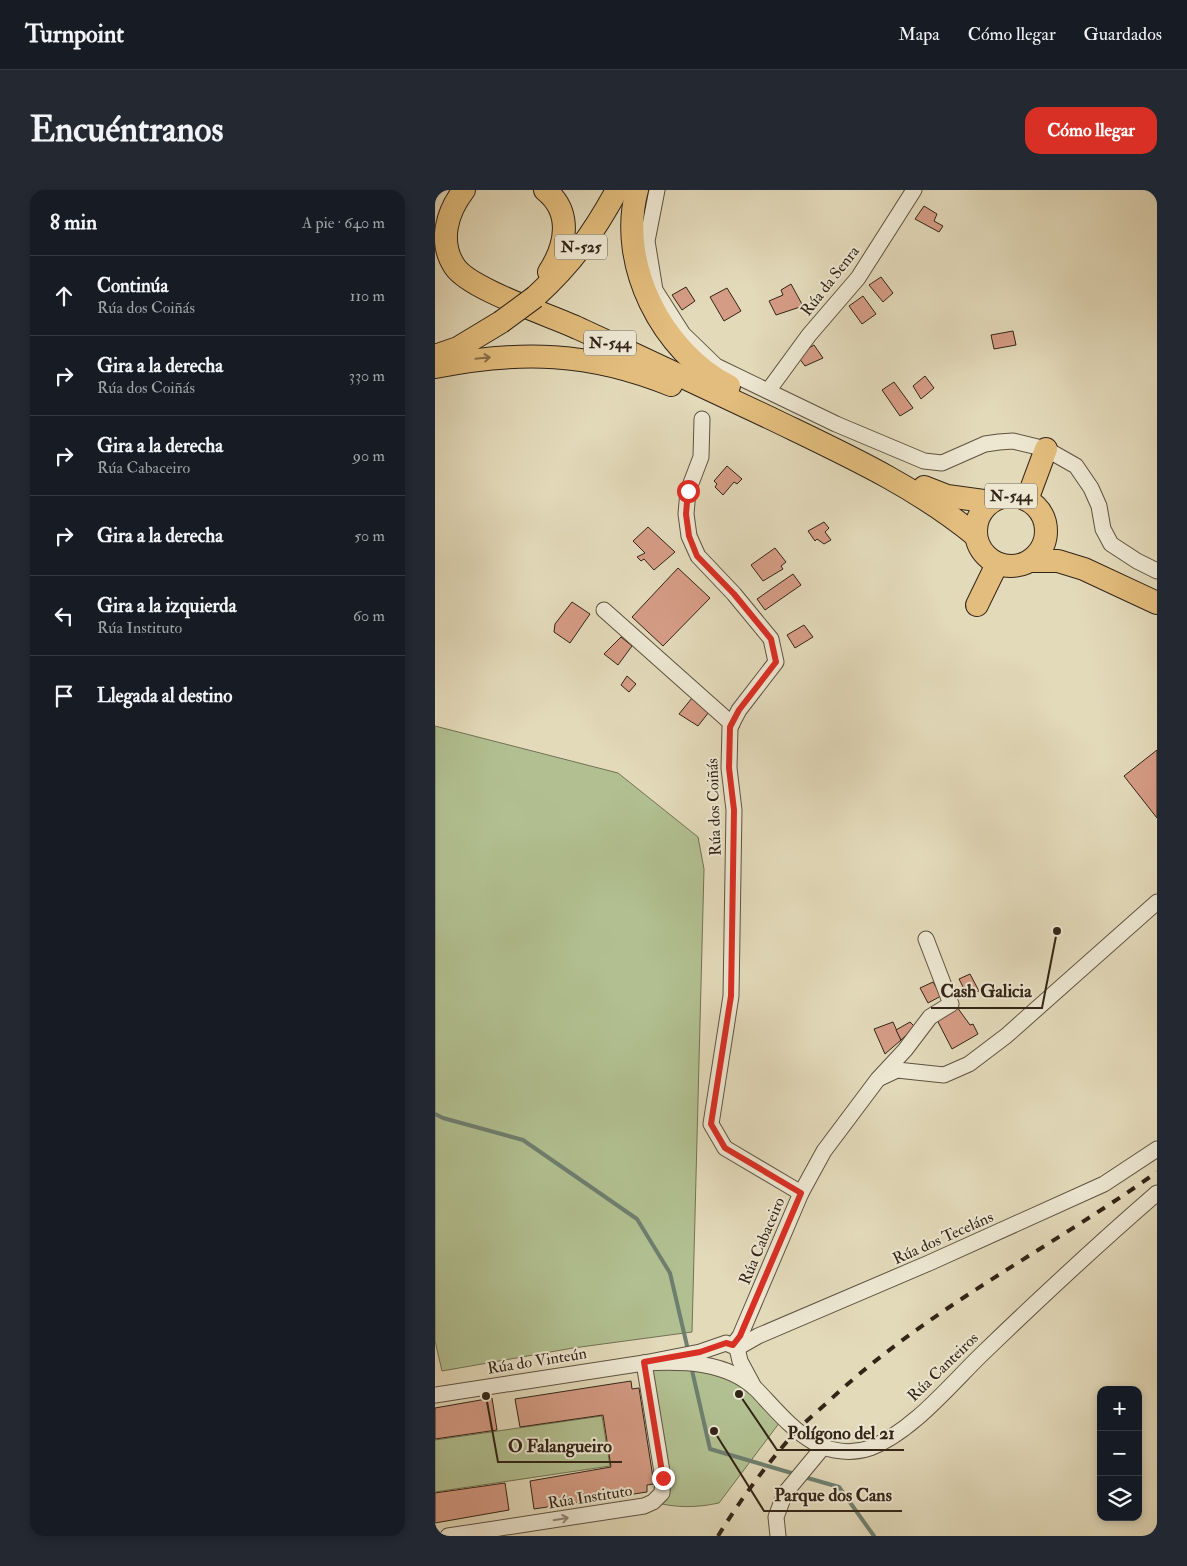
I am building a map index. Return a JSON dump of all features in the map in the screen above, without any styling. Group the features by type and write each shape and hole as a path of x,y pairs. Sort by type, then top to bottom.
{"highway":[{"name":"N-544","path":"464,190 454,203 445,238 449,254 456,268 481,288 548,314 869,466 942,508 976,536 985,555 997,564 1011,566 1030,561 1058,561 1084,568 1157,603"},
{"path":"535,297 561,254 564,236 563,221 557,205 545,190"},
{"name":"N-525","path":"435,356 458,348 501,322 535,297 563,270 580,250 596,228 617,190"},
{"name":"N-544","path":"637,190 633,229 636,256 644,291 663,327 687,356 716,379 778,411 841,452"},
{"name":"N-544","path":"435,367 478,358 524,355 565,357 612,366 661,381 769,428 841,452"},
{"path":"1027,500 1046,449"},
{"name":"N-544","path":"869,466 947,496 991,502"},
{"name":"N-544","path":"976,536 978,517 991,502 1003,497 1013,496 1027,500 1041,514 1046,533 1084,568"},
{"path":"1030,561 1042,548 1046,533"},
{"path":"977,605 997,564"}],"street":[{"path":"657,190 647,241 655,290 683,334 716,366 836,424 923,461 942,463 985,444 999,442 1013,441 1046,449 1076,466 1091,488 1099,506 1103,529 1111,544 1137,562 1157,571"},
{"name":"Rúa da Senra","path":"768,391 809,335 858,278 914,190"},
{"name":"Rúa dos Coiñás","path":"702,419 701,457 688,491 686,514 689,536 697,556 734,594 771,639 776,662 739,710 730,727 729,768 734,810 731,996 711,1124 725,1148 801,1193"},
{"path":"604,610 732,724"},
{"path":"878,1078 897,1070 944,1074 969,1064 1006,1036 1157,902"},
{"name":"Rúa Cabaceiro","path":"731,1358 801,1193 824,1151 878,1078 905,1050 929,1017 951,1004 926,938"},
{"name":"Rúa dos Teceláns","path":"644,1362 716,1348 726,1343 731,1358 758,1336 929,1264 1105,1184 1157,1149"},
{"name":"Rúa Canteiros","path":"731,1358 755,1388 787,1422 815,1443 842,1452 869,1448 904,1428 1005,1332 1157,1193"},
{"path":"644,1362 731,1358"},
{"name":"Rúa do Vinteún","path":"435,1395 644,1362"},
{"name":"Rúa Instituto","path":"448,1536 644,1506 653,1502 662,1493 663,1478 644,1362"},
{"path":"778,1536 776,1518 785,1493 824,1446"}],"green space":[{"path":"435,726 618,773 698,837 704,869 692,1332 573,1348 442,1371 435,1341"},
{"path":"644,1363 721,1370 783,1418 719,1503 686,1507 653,1502 662,1493"},
{"path":"602,1416 610,1466 435,1492 435,1440"}],"building":[{"path":"924,206 937,214 934,221 943,226 939,232 915,219"},
{"path":"881,277 893,293 883,302 869,285"},
{"path":"791,284 803,306 776,315 769,301 783,295 781,290"},
{"path":"686,287 695,301 682,310 672,295"},
{"path":"727,288 741,311 724,321 710,297"},
{"path":"863,296 876,314 862,324 849,306"},
{"path":"1013,331 1016,345 994,349 991,335"},
{"path":"814,345 823,358 805,366 799,358 804,351"},
{"path":"925,376 934,388 921,399 913,386"},
{"path":"894,382 913,408 900,416 882,390"},
{"path":"727,466 742,479 737,484 734,482 723,495 715,487 717,484 714,481"},
{"path":"824,522 829,528 825,532 831,540 824,544 817,539 815,541 808,531"},
{"path":"648,527 675,552 654,570 644,559 641,561 637,557 645,553 633,541"},
{"path":"775,548 786,562 781,566 783,569 763,581 751,565"},
{"path":"678,568 710,598 663,646 632,617"},
{"path":"793,574 801,585 765,610 757,599"},
{"path":"572,602 590,614 570,643 554,632 555,624"},
{"path":"804,625 813,637 795,648 787,635"},
{"path":"621,637 632,646 618,665 604,654"},
{"path":"627,676 636,684 629,692 621,685"},
{"path":"692,698 709,712 698,726 679,714"},
{"path":"1157,750 1157,818 1124,776"},
{"path":"970,974 979,991 967,995 959,979"},
{"path":"933,982 941,996 928,1003 920,988"},
{"path":"957,1007 970,1025 973,1024 978,1034 952,1049 937,1020"},
{"path":"893,1022 901,1040 885,1054 874,1029"},
{"path":"910,1022 915,1027 901,1040 896,1030"},
{"path":"631,1381 632,1389 639,1388 654,1484 647,1485 647,1492 534,1509 530,1481 611,1467 603,1415 520,1427 515,1399"},
{"path":"492,1398 497,1430 435,1439 435,1408"},
{"path":"505,1483 509,1510 435,1523 435,1493"}],"waterway":[{"path":"435,1114 443,1118 523,1140 637,1219 670,1273 688,1350"},
{"path":"691,1366 710,1449 795,1474"},
{"path":"804,1477 839,1487 874,1536"}],"railway":[{"path":"718,1536 752,1486 790,1438 869,1366 949,1307 1157,1172"}],"place":[{"name":"Cash Galicia","path":"1057,931"},
{"name":"Polígono del 21","path":"739,1394"},
{"name":"O Falangueiro","path":"486,1396"},
{"name":"Parque dos Cans","path":"714,1431"}],"route":[{"path":"663,1478 644,1362 700,1352 726,1343 733,1345 740,1336 801,1193 725,1148 711,1124 731,996 734,810 729,768 730,727 739,710 765,679 776,662 771,639 734,594 697,556 689,536 686,514 688,491"}]}
